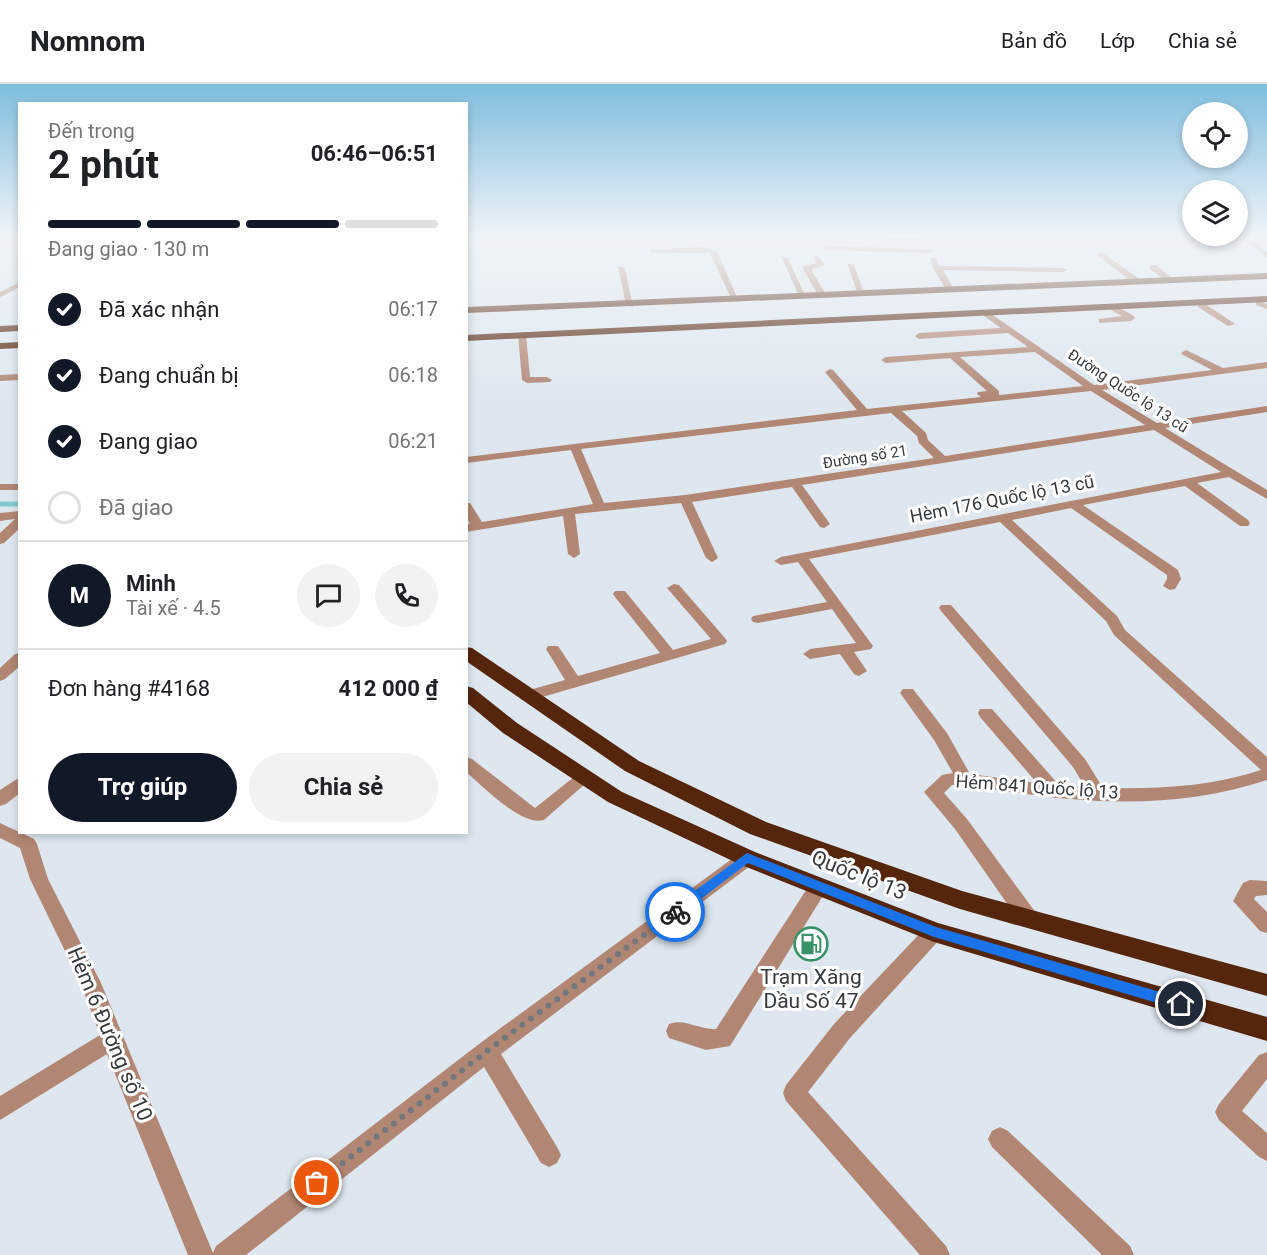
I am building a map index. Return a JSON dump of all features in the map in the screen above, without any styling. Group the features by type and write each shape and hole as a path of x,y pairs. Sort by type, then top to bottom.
{"highway":[{"path":"468,329 753,312 968,292"},
{"path":"469,313 822,295 1074,292"},
{"path":"468,339 1267,294"},
{"path":"1152,306 1175,299"},
{"path":"469,313 982,310 1265,303"},
{"path":"1185,304 1265,303"},
{"path":"0,329 18,328"},
{"path":"0,336 18,335"},
{"path":"0,348 18,347"},
{"path":"0,355 18,354"},
{"name":"Quốc lộ 13","path":"468,653 632,766 758,828 960,900 1267,985"},
{"name":"Quốc lộ 13","path":"468,694 510,728 615,796 747,858 934,932 1267,1029"}],"street":[{"path":"627,292 630,305"},
{"path":"732,292 736,300"},
{"path":"801,292 803,296"},
{"path":"1201,305 1231,324"},
{"path":"1102,321 1131,318 1114,308"},
{"name":"Đường Quốc lộ 13 cũ","path":"982,310 1091,387 1267,495"},
{"path":"919,336 1010,330"},
{"path":"522,335 527,380 547,380"},
{"path":"886,360 1037,349"},
{"path":"1186,353 1221,371"},
{"path":"468,460 995,393 952,355"},
{"path":"830,372 862,410 894,410 1267,365"},
{"path":"0,378 18,377"},
{"name":"Đường số 21","path":"472,527 600,507 685,499 795,483 1267,409"},
{"path":"894,410 922,435 923,441 942,460"},
{"path":"575,447 600,507"},
{"name":"Hèm 176 Quốc lộ 13 cũ","path":"781,561 1231,473"},
{"path":"1186,481 1244,523"},
{"path":"795,483 824,524"},
{"path":"0,487 18,487"},
{"path":"685,499 712,558"},
{"path":"1072,503 1173,573 1174,579 1170,586"},
{"path":"569,512 574,554"},
{"path":"0,517 18,515"},
{"path":"1002,517 1112,619 1119,632 1267,766"},
{"path":"0,540 18,523"},
{"path":"801,557 866,645 810,654"},
{"path":"527,696 720,640 674,588"},
{"path":"620,594 669,655"},
{"path":"758,619 836,604"},
{"path":"946,608 1080,763 1098,794"},
{"path":"553,649 574,682"},
{"path":"844,649 859,671"},
{"path":"0,676 18,659"},
{"path":"908,693 941,737 965,780"},
{"path":"986,713 1053,790"},
{"path":"468,765 527,812 538,815 585,777"},
{"name":"Hẻm 841 Quốc lộ 13","path":"1029,919 961,824 933,792 948,779 1098,794 1173,793 1246,782 1267,774"},
{"path":"0,800 18,785"},
{"name":"Hẻm 6 Đường số 10","path":"0,830 28,844 39,879 91,983 201,1255"},
{"path":"225,1255 487,1051 747,858"},
{"path":"677,1031 706,1040 722,1039 819,886"},
{"path":"1266,888 1250,888 1243,901 1267,925"},
{"path":"934,932 842,1031 794,1093 937,1255"},
{"path":"0,1110 112,1039"},
{"path":"487,1051 549,1155"},
{"path":"1267,1062 1227,1112 1267,1149"},
{"path":"1000,1139 1121,1255"}],"waterway":[{"path":"0,504 18,504"}],"way so far":[{"path":"317,1183 487,1051 675,912"}],"place":[{"name":"Trạm Xăng Dầu Số 47","path":"811,944"}],"route":[{"path":"675,912 747,858 934,932 1181,1004"}]}
